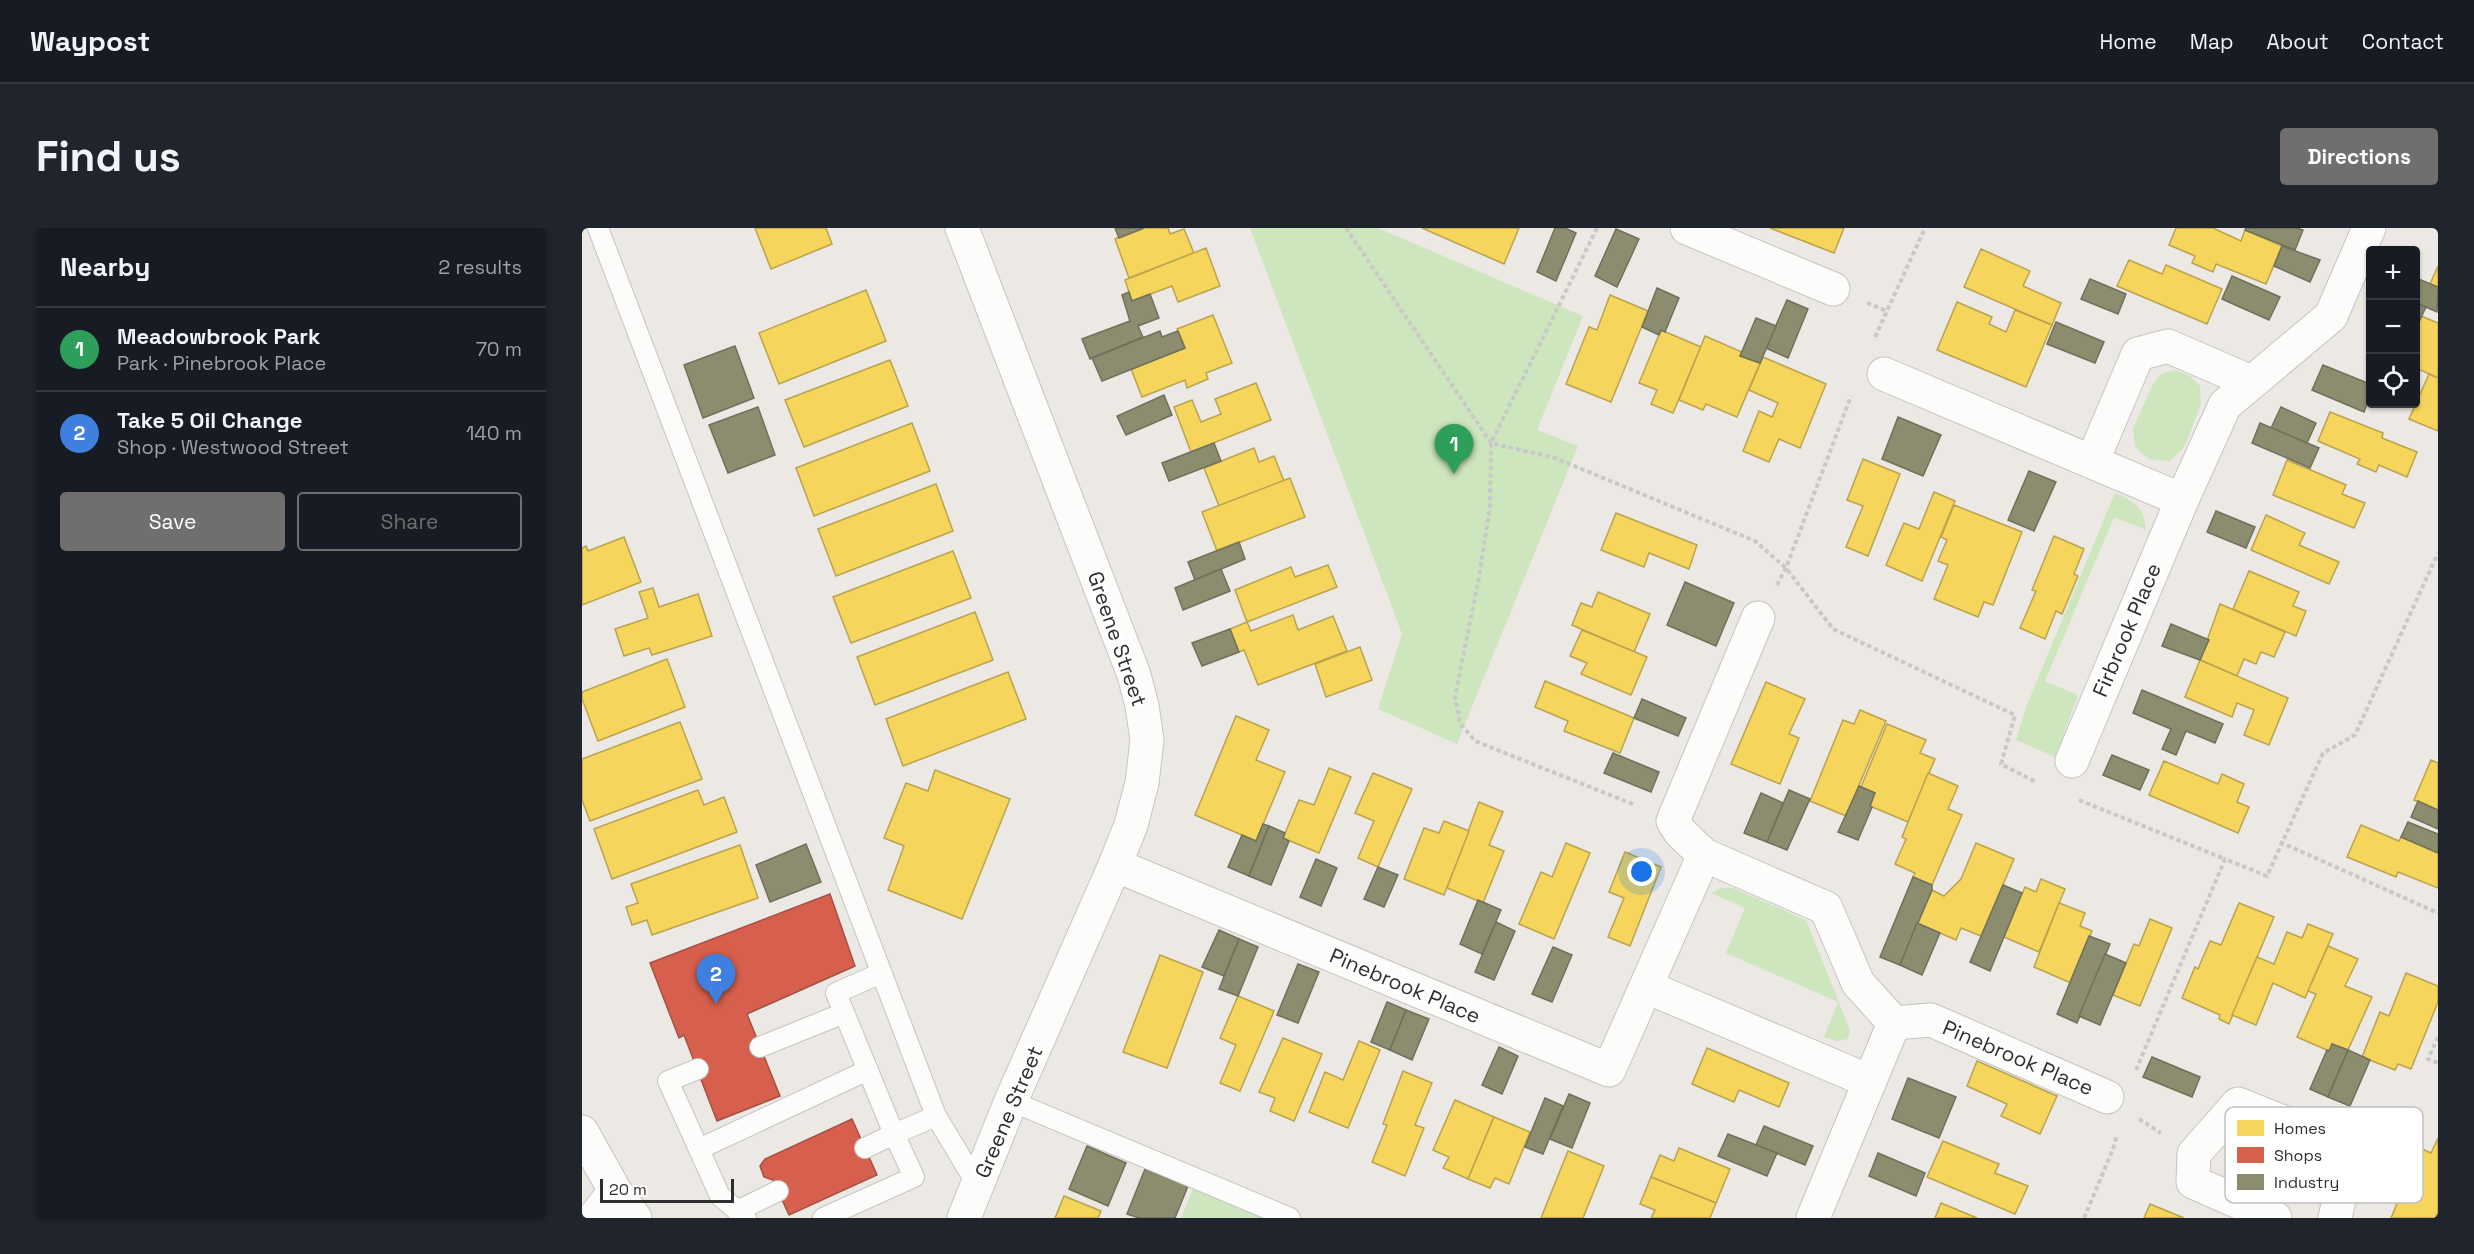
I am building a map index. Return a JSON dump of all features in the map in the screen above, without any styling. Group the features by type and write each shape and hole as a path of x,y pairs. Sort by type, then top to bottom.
{"street":[{"name":"Greene Street","path":"963,228 1134,675 1147,740 1142,783 1131,825 1116,865 1011,1101 964,1218"},
{"path":"1687,228 1833,289"},
{"name":"Firbrook Place","path":"2072,761 2182,500 2225,405 2331,316 2369,228"},
{"path":"2092,462 2138,354 2168,346 2251,382"},
{"path":"1884,374 2182,500"},
{"path":"1758,618 1673,820 1680,832 1704,855 1826,908 1858,983 1894,1023 1813,1218"},
{"name":"Pinebrook Place","path":"1116,865 1609,1070 1704,855"},
{"path":"1647,987 1869,1081"},
{"name":"Pinebrook Place","path":"1894,1023 1931,1020 2115,1103"},
{"path":"2225,1119 2194,1154 2193,1182 2225,1196"},
{"path":"582,1132 615,1191 635,1218"},
{"path":"594,1218 615,1191"},
{"path":"2241,1203 2275,1218"},
{"path":"2335,1218 2338,1203"}],"lane":[{"path":"598,228 936,1116 978,1186"},
{"path":"823,1218 914,1177 836,993 881,973"},
{"path":"760,1047 844,1013"},
{"path":"698,1070 668,1081 720,1196 742,1214 778,1191"},
{"path":"699,1149 868,1070"},
{"path":"1011,1101 1290,1218"},
{"path":"866,1148 936,1116"}],"path":[{"path":"1346,228 1491,444 1555,458 1755,541 1786,568 1833,629 2015,715 2001,764 2039,783"},
{"path":"1597,228 1491,444 1488,518 1479,577 1455,697 1460,723 1475,741 1673,820"},
{"path":"1873,341 1924,228"},
{"path":"1758,618 1786,568 1852,394"},
{"path":"2069,796 2267,876 2280,842 2323,753 2355,735 2438,553"},
{"path":"2280,842 2438,913"},
{"path":"2084,1218 2113,1149 2115,1103 2128,1090 2225,859"},
{"path":"2438,1037 2428,1059 2438,1063"},
{"path":"2115,1103 2194,1154"}],"green space":[{"path":"1250,228 1378,228 1583,316 1537,430 1578,446 1457,744 1378,709 1402,634"},
{"path":"2175,370 2190,376 2200,386 2201,404 2185,446 2170,461 2149,459 2135,447 2133,429 2152,386 2161,374"},
{"path":"2115,493 2137,506 2143,516 2146,530 2114,517 2045,681 2078,695 2063,736 2062,760 2016,740 2026,707"},
{"path":"1721,888 1733,888 1806,920 1850,1030 1848,1039 1836,1041 1824,1037 1838,1002 1726,953 1745,908 1711,893"},
{"path":"1195,1184 1277,1218 1181,1218"}],"building: Homes":[{"path":"755,228 826,228 832,244 771,269"},
{"path":"1144,228 1168,228 1170,234 1184,229 1194,253 1129,278 1115,239"},
{"path":"1422,228 1519,228 1504,264"},
{"path":"1770,228 1844,228 1834,253"},
{"path":"2176,228 2213,228 2241,241 2245,230 2282,246 2266,284 2216,264 2213,272 2192,263 2195,256 2169,245"},
{"path":"1206,248 1220,286 1178,302 1172,286 1132,301 1125,280"},
{"path":"1981,249 2030,271 2023,286 2061,303 2052,325 1964,287"},
{"path":"2129,260 2162,274 2166,265 2222,289 2207,324 2117,286"},
{"path":"2438,266 2438,287 2430,284"},
{"path":"866,290 886,341 779,384 759,333"},
{"path":"1610,295 1648,311 1611,402 1566,384 1589,327 1597,330"},
{"path":"1957,302 1992,317 1989,324 2006,332 2015,310 2052,325 2026,387 1937,350"},
{"path":"1213,315 1232,363 1206,373 1208,379 1187,388 1185,380 1142,397 1131,369 1185,348 1177,329"},
{"path":"2421,316 2438,323 2438,378 2420,370"},
{"path":"1661,330 1701,347 1673,413 1651,404 1657,390 1639,383"},
{"path":"1705,336 1742,352 1740,356 1760,363 1737,417 1706,404 1703,410 1679,400"},
{"path":"1763,357 1826,384 1800,448 1779,439 1769,462 1743,451 1759,411 1772,417 1778,403 1749,390"},
{"path":"890,360 908,406 804,447 785,400"},
{"path":"2429,374 2438,378 2438,431 2409,419 2414,408 2420,408 2420,394"},
{"path":"1256,383 1271,420 1191,452 1174,407 1192,400 1201,422 1221,414 1215,399"},
{"path":"2330,412 2383,433 2382,438 2417,452 2407,477 2379,465 2376,472 2357,464 2360,459 2318,441"},
{"path":"912,423 930,471 814,516 796,468"},
{"path":"1254,448 1259,462 1274,456 1284,481 1219,506 1204,468"},
{"path":"1863,459 1900,474 1868,556 1846,547 1863,506 1847,500"},
{"path":"2287,460 2346,485 2342,494 2365,503 2354,528 2273,495"},
{"path":"1290,478 1305,517 1217,551 1202,512"},
{"path":"936,484 953,531 836,576 818,529"},
{"path":"1934,492 1955,501 1922,581 1886,565 1904,523 1919,529"},
{"path":"1954,505 2022,532 1993,605 1984,602 1978,617 1934,599 1948,565 1938,561 1947,540 1941,537"},
{"path":"1616,513 1697,545 1689,569 1649,553 1644,567 1601,550"},
{"path":"2266,515 2305,533 2299,545 2339,562 2329,584 2251,550"},
{"path":"2054,536 2084,549 2074,574 2078,576 2062,614 2056,611 2045,639 2020,628 2036,591 2032,590"},
{"path":"624,537 641,582 582,605 582,548 586,546 588,551"},
{"path":"953,551 971,598 851,643 833,597"},
{"path":"1328,565 1337,587 1247,622 1235,590 1291,567 1295,577"},
{"path":"2249,571 2299,592 2293,606 2306,611 2296,636 2233,609"},
{"path":"653,588 659,607 698,594 712,636 652,655 649,648 624,656 615,629 648,618 639,592"},
{"path":"1598,592 1650,614 1634,652 1572,625 1581,603 1592,607"},
{"path":"2220,604 2285,632 2274,657 2261,652 2256,664 2244,659 2237,676 2200,660"},
{"path":"975,612 993,660 875,705 857,657"},
{"path":"1293,615 1298,630 1333,616 1347,651 1258,685 1244,650 1239,652 1230,629 1247,622 1251,631"},
{"path":"1582,630 1647,657 1631,695 1581,674 1587,663 1570,656"},
{"path":"1360,647 1372,680 1326,697 1315,664"},
{"path":"667,659 685,707 598,741 582,699 582,692"},
{"path":"2200,660 2288,698 2269,745 2244,735 2254,710 2237,703 2232,717 2185,697"},
{"path":"1008,672 1026,719 903,766 886,719"},
{"path":"1545,681 1634,718 1620,753 1564,731 1568,721 1535,707"},
{"path":"1766,682 1805,699 1789,734 1799,738 1780,784 1731,764"},
{"path":"1860,710 1886,721 1846,816 1810,801 1843,720 1854,724"},
{"path":"1236,716 1269,730 1256,760 1285,772 1256,841 1195,815"},
{"path":"680,722 702,779 590,821 582,800 582,759"},
{"path":"1887,724 1926,740 1920,753 1935,759 1908,822 1870,806 1875,793 1861,787"},
{"path":"2431,760 2438,763 2438,810 2414,800"},
{"path":"2164,761 2218,784 2222,774 2244,784 2237,802 2249,807 2238,833 2149,795"},
{"path":"1329,768 1351,777 1319,853 1283,838 1299,800 1314,805"},
{"path":"935,770 1010,799 962,919 888,890 904,846 884,838 906,783 928,791"},
{"path":"1373,773 1412,789 1378,867 1358,858 1374,821 1355,813"},
{"path":"1928,773 1958,786 1948,809 1962,815 1932,885 1913,877 1915,873 1895,864 1906,839 1902,837"},
{"path":"698,790 704,805 724,797 737,832 612,879 594,829"},
{"path":"1479,802 1503,812 1489,845 1504,851 1483,903 1447,888"},
{"path":"1444,821 1469,831 1444,895 1404,879 1424,828 1439,833"},
{"path":"2361,825 2399,841 2401,837 2438,853 2438,888 2398,872 2396,877 2347,857"},
{"path":"1566,843 1590,853 1554,939 1519,924 1541,872 1552,877"},
{"path":"1976,843 2014,859 1981,936 1961,928 1956,940 1917,923 1932,890 1944,896 1961,879"},
{"path":"740,845 758,898 652,935 647,920 632,925 626,907 638,903 631,884"},
{"path":"1625,852 1661,867 1630,946 1608,937 1624,898 1609,892"},
{"path":"2041,879 2065,889 2039,952 2004,937 2025,887 2036,892"},
{"path":"2059,903 2085,913 2080,926 2092,931 2071,983 2034,967"},
{"path":"2239,903 2274,917 2229,1024 2219,1019 2220,1015 2182,998 2195,967 2198,969 2210,941 2221,945"},
{"path":"2150,919 2172,928 2140,1006 2113,995 2134,944 2139,946"},
{"path":"2308,924 2333,934 2305,998 2273,983 2256,1025 2232,1015 2257,957 2274,964 2287,932 2302,938"},
{"path":"2328,946 2358,959 2345,986 2372,997 2348,1050 2332,1044 2329,1051 2297,1037 2316,994 2308,991"},
{"path":"1160,955 1203,972 1167,1068 1123,1052"},
{"path":"2406,973 2438,986 2438,1002 2411,1069 2398,1064 2395,1070 2362,1057 2380,1012 2389,1016"},
{"path":"1238,996 1274,1011 1240,1091 1220,1083 1236,1045 1220,1038"},
{"path":"1283,1038 1322,1054 1294,1121 1270,1111 1275,1098 1259,1092"},
{"path":"1359,1041 1380,1050 1348,1128 1309,1112 1325,1072 1343,1080"},
{"path":"1707,1048 1789,1083 1779,1107 1739,1090 1734,1102 1692,1084"},
{"path":"1977,1061 2057,1096 2040,1134 2001,1116 2007,1104 1967,1086"},
{"path":"1403,1071 1432,1083 1415,1125 1424,1128 1405,1176 1372,1162 1387,1125 1383,1124"},
{"path":"1455,1100 1494,1117 1468,1179 1443,1168 1449,1157 1433,1150"},
{"path":"1494,1117 1530,1132 1509,1184 1495,1178 1490,1188 1468,1179"},
{"path":"2438,1138 2438,1212 2435,1218 2391,1218 2397,1203 2423,1203 2423,1149 2431,1153"},
{"path":"1943,1141 1999,1164 1995,1173 2028,1186 2015,1214 1927,1177"},
{"path":"1679,1148 1730,1169 1716,1203 1651,1177 1660,1155 1674,1161"},
{"path":"1568,1151 1604,1166 1583,1218 1541,1218"},
{"path":"1651,1177 1716,1203 1710,1218 1651,1218 1655,1210 1640,1204"},
{"path":"1064,1196 1101,1211 1098,1218 1055,1218"},
{"path":"1941,1203 1977,1218 1935,1218"},
{"path":"2150,1204 2184,1218 2144,1218"}],"building: Shops":[{"path":"830,894 855,966 747,1014 780,1096 717,1121 684,1035 679,1038 650,963"},
{"path":"852,1119 877,1175 789,1215 773,1180 764,1177 760,1166 765,1159"}],"building: Industry":[{"path":"1115,228 1144,228 1119,238"},
{"path":"1555,228 1565,228 1576,233 1556,281 1537,272"},
{"path":"2246,228 2303,230 2295,250 2245,230"},
{"path":"1616,229 1639,239 1617,287 1595,276"},
{"path":"2282,246 2320,260 2310,282 2274,266"},
{"path":"2232,276 2280,297 2269,320 2222,299"},
{"path":"2090,279 2126,294 2118,314 2081,299"},
{"path":"2420,280 2438,287 2437,312 2420,305"},
{"path":"1657,288 1679,298 1665,332 1661,330 1659,335 1642,327"},
{"path":"1129,292 1132,301 1150,294 1159,318 1138,326 1143,337 1090,359 1082,339 1130,321 1122,295"},
{"path":"1787,300 1808,309 1788,358 1766,348"},
{"path":"2420,305 2426,307 2420,320"},
{"path":"1756,318 1776,326 1760,363 1740,356"},
{"path":"2056,322 2104,342 2095,363 2047,344"},
{"path":"1160,331 1162,337 1178,331 1185,348 1102,381 1092,358"},
{"path":"735,346 754,398 703,418 684,365"},
{"path":"2323,365 2366,382 2366,407 2364,412 2312,390"},
{"path":"1164,395 1172,415 1126,435 1117,416"},
{"path":"758,407 775,455 728,473 709,425"},
{"path":"2281,407 2316,423 2307,443 2271,428"},
{"path":"1898,417 1941,435 1923,476 1882,459"},
{"path":"2260,423 2319,448 2310,468 2252,443"},
{"path":"1214,443 1221,461 1169,481 1162,463"},
{"path":"2029,471 2056,482 2034,531 2008,520"},
{"path":"2216,511 2255,527 2246,548 2207,532"},
{"path":"1239,542 1245,559 1195,580 1188,562"},
{"path":"1221,569 1230,591 1183,610 1175,588"},
{"path":"1685,582 1734,603 1716,646 1667,625"},
{"path":"2171,624 2209,640 2200,660 2162,646"},
{"path":"1230,629 1239,652 1202,666 1192,643"},
{"path":"2142,690 2223,724 2215,743 2186,731 2176,755 2162,749 2171,729 2133,713"},
{"path":"1642,699 1686,718 1678,736 1634,718"},
{"path":"1613,753 1659,772 1651,792 1604,773"},
{"path":"2112,755 2149,770 2140,790 2103,775"},
{"path":"1859,786 1875,793 1870,806 1872,807 1858,840 1838,832"},
{"path":"1789,790 1810,799 1787,850 1767,842"},
{"path":"1761,793 1783,803 1767,842 1744,833"},
{"path":"2418,801 2438,810 2438,829 2411,817"},
{"path":"2408,822 2438,834 2438,853 2401,837"},
{"path":"1263,824 1269,826 1249,876 1228,867 1242,835 1256,841"},
{"path":"1269,826 1285,833 1283,838 1289,841 1271,885 1249,876"},
{"path":"806,844 821,882 770,902 756,865"},
{"path":"1316,859 1337,868 1321,906 1300,897"},
{"path":"1378,867 1398,875 1384,907 1364,899"},
{"path":"1913,877 1932,885 1932,890 1900,965 1880,957"},
{"path":"2003,885 2022,893 1990,971 1970,962"},
{"path":"1478,900 1501,910 1482,954 1460,944"},
{"path":"1496,922 1515,931 1494,980 1475,972"},
{"path":"1917,923 1940,933 1922,975 1900,965"},
{"path":"1219,930 1239,939 1224,976 1202,967"},
{"path":"2089,936 2110,944 2077,1023 2057,1014"},
{"path":"1239,939 1258,947 1238,996 1219,989"},
{"path":"1553,947 1572,955 1552,1002 1532,994"},
{"path":"2105,954 2126,963 2100,1025 2079,1016"},
{"path":"1298,964 1319,972 1298,1023 1277,1015"},
{"path":"1387,1002 1406,1010 1390,1050 1371,1042"},
{"path":"1406,1010 1429,1019 1412,1060 1390,1050"},
{"path":"2332,1044 2348,1050 2328,1097 2310,1089 2327,1050 2329,1051"},
{"path":"1499,1047 1518,1056 1502,1094 1482,1085"},
{"path":"2348,1050 2370,1060 2350,1106 2328,1097"},
{"path":"2152,1057 2200,1077 2192,1097 2143,1077"},
{"path":"1908,1078 1956,1097 1939,1138 1892,1119"},
{"path":"1569,1094 1590,1103 1572,1148 1550,1139"},
{"path":"1545,1098 1563,1106 1543,1154 1525,1147"},
{"path":"1764,1126 1813,1146 1805,1165 1756,1145"},
{"path":"1728,1134 1777,1153 1767,1176 1718,1156"},
{"path":"1087,1146 1126,1163 1108,1206 1069,1189"},
{"path":"1878,1153 1925,1173 1916,1196 1869,1176"},
{"path":"1145,1169 1188,1186 1175,1218 1139,1218 1127,1214"}],"place":[{"name":"Meadowbrook Park","path":"1454,474"},
{"name":"Take 5 Oil Change","path":"716,1004"}]}
